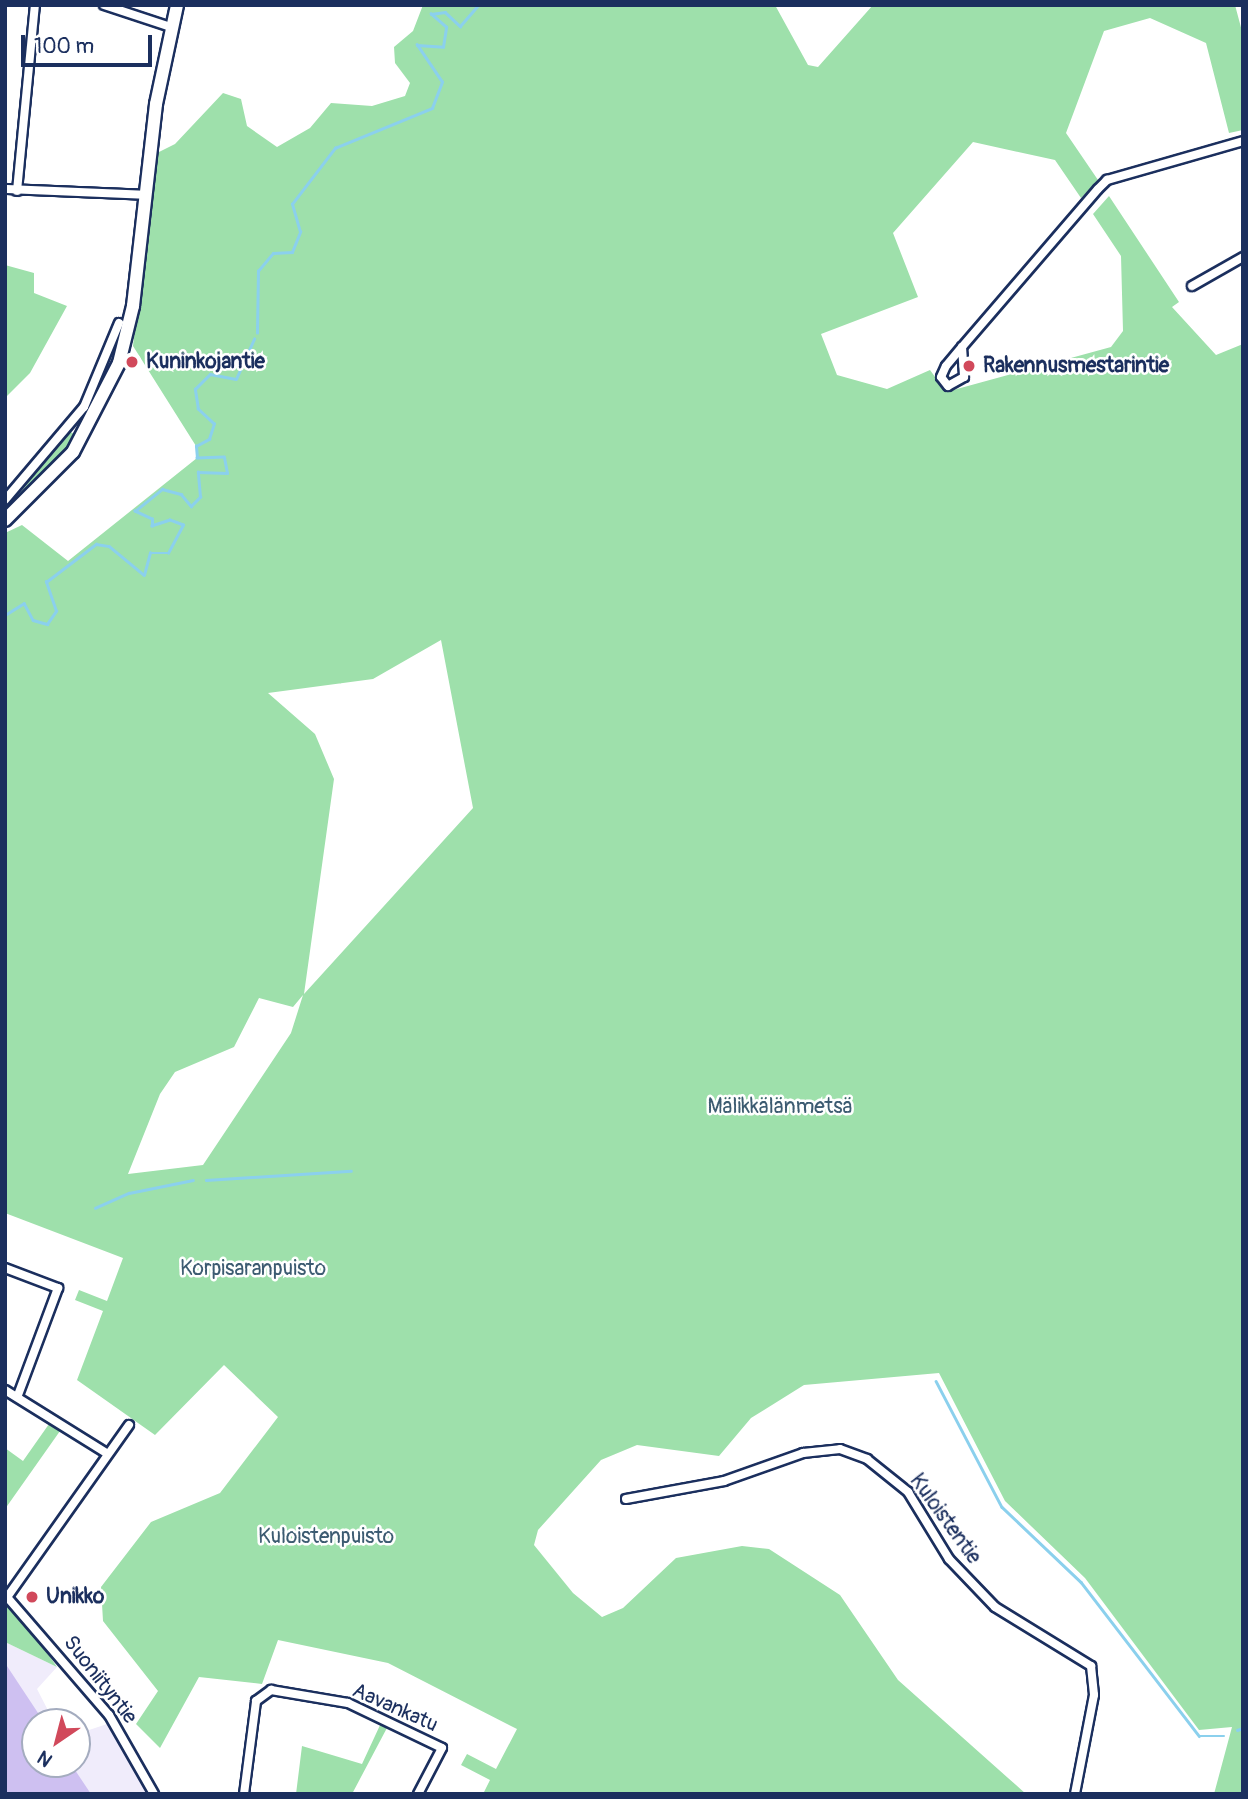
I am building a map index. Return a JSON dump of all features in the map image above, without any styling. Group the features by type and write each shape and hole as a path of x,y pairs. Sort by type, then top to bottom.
{"main road":[{"path":"5,520 58,472 100,408 127,338 171,27 177,5"}],"street":[{"path":"18,191 35,5"},
{"path":"104,5 171,27"},
{"path":"962,347 964,377 948,386 942,372 962,347 1107,180 1243,141"},
{"path":"5,189 146,195"},
{"path":"1192,286 1243,257"},
{"path":"5,500 88,401 119,323"},
{"path":"88,401 100,408"},
{"path":"5,1268 58,1289 18,1395"},
{"path":"5,1390 18,1395 108,1454"},
{"name":"Suoniityntie","path":"129,1425 6,1595 105,1709 154,1794"},
{"name":"Kuloistentie","path":"626,1499 724,1481 803,1453 840,1449 867,1459 908,1492 949,1559 995,1607 1091,1666 1094,1695 1075,1794"},
{"name":"Aavankatu","path":"244,1794 256,1701 271,1690 348,1703 442,1748 418,1794"}],"shaded area":[{"path":"5,1642 57,1667 37,1689 47,1708 21,1708 21,1778 91,1778 91,1729 107,1724 148,1794 5,1794"}],"green space":[{"name":"Mälikkälänmetsä","path":"423,5 775,5 808,65 818,67 873,5 1235,5 1243,35 1243,130 1229,133 1206,43 1150,18 1104,31 1066,133 1098,180 1081,198 1055,160 973,142 893,233 918,297 821,334 837,375 887,389 930,370 946,392 1111,347 1123,331 1121,256 1093,214 1109,196 1179,302 1172,307 1216,355 1243,344 1243,1794 1214,1794 1232,1727 1199,1730 1085,1578 1005,1501 939,1373 804,1385 751,1418 719,1456 637,1445 601,1460 538,1530 534,1545 573,1593 602,1617 623,1608 676,1558 742,1546 769,1549 840,1595 898,1680 1026,1794 483,1794 490,1780 461,1765 467,1754 496,1769 517,1729 388,1663 278,1640 262,1684 199,1677 160,1748 136,1724 158,1691 103,1621 101,1587 151,1522 220,1493 278,1417 224,1365 155,1435 77,1380 103,1311 75,1300 79,1290 107,1301 123,1258 5,1213 5,533 22,525 68,561 197,458 196,446 133,346 155,154 175,144 223,93 241,99 247,126 277,147 310,128 331,103 372,106 405,96 410,83 395,63 394,47 413,31","holes":["441,640 473,808 304,994 334,779 315,734 268,693 373,679","303,995 291,1033 203,1165 128,1174 160,1094 175,1072 234,1047 259,998 293,1007"]},
{"path":"5,265 34,273 34,293 67,306 30,373 5,398"},
{"path":"69,431 74,434 62,456 5,512"},
{"path":"49,1424 60,1431 5,1509 5,1448 23,1461"},
{"path":"5,1602 39,1641 57,1667 5,1642"},
{"path":"381,1723 388,1726 352,1794 296,1794 302,1746 362,1764"}],"building":[{"path":"5,1663 35,1708 21,1708 21,1778 80,1778 91,1794 5,1794"}],"waterway":[{"path":"257,333 258,271 273,253 292,252 300,232 292,204 335,148 432,108 442,82 417,45 443,47 446,27 431,14 445,12 460,26 478,5"},
{"path":"5,615 24,603 33,620 47,624 56,611 46,582 96,544 109,546 144,575 150,553 168,553 183,525 170,520 152,526 152,519 135,511 162,489 181,494 191,506 200,497 198,472 227,473 224,457 197,458 196,446 209,439 214,424 198,409 195,389 210,374 236,379 254,339"},
{"path":"206,1180 351,1171"},
{"path":"95,1208 129,1193 193,1180"},
{"path":"936,1381 1002,1507 1081,1582 1199,1736 1224,1736"},
{"path":"1237,1730 1243,1728"}],"place":[{"name":"Kuninkojantie","path":"132,362"},
{"name":"Rakennusmestarintie","path":"969,366"},
{"name":"Unikko","path":"32,1597"}],"park label":[{"name":"Korpisaranpuisto","path":"253,1269"},
{"name":"Kuloistenpuisto","path":"326,1537"}]}
